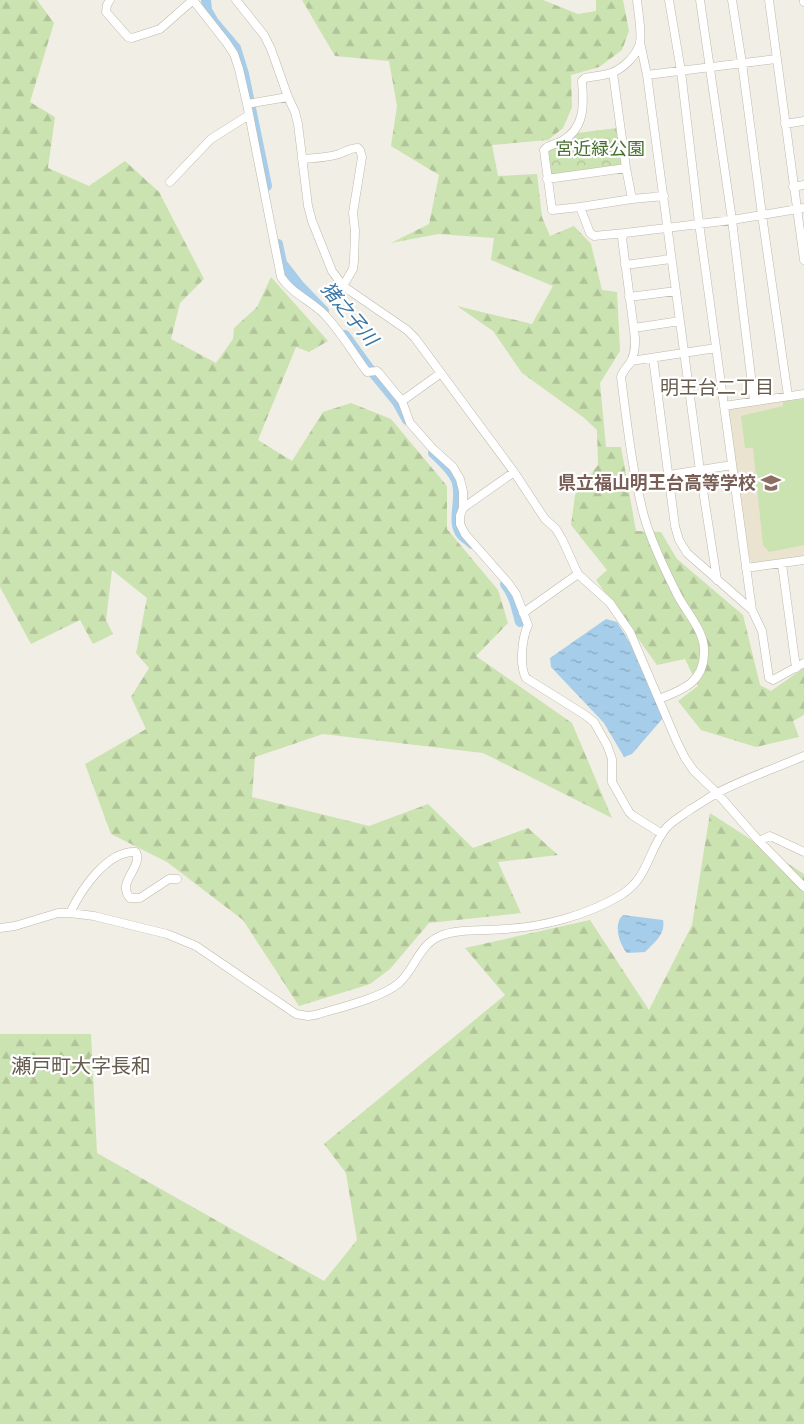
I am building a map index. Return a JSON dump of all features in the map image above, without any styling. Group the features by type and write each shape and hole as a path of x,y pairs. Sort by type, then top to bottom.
{"street":[{"path":"110,0 106,12 128,37 132,38 160,29 193,0 234,54 251,104 249,114 281,277 287,285 324,314 367,372 379,373 402,401 410,423 452,467 460,480 463,491 463,508 460,524 465,534 510,584 528,624 525,632 522,666 526,678 594,722 608,745 612,759 612,782 629,812 662,834"},
{"path":"236,0 264,36 271,49 295,112 308,206 332,271 343,286 407,330 442,373 514,472 545,519 556,529 578,574 610,603 622,618 630,632 677,742 694,771 717,793 759,841 804,887"},
{"path":"637,0 640,42 648,75 671,259 686,353 700,471 717,580"},
{"path":"669,0 681,70 699,223 752,610 762,631 769,678 773,680 804,663"},
{"path":"700,0 732,220 754,401"},
{"path":"732,0 788,396"},
{"path":"769,0 793,187 800,208 804,260"},
{"path":"640,42 633,55 613,73 585,78 582,81 582,115 578,126 570,136 560,142 547,146 544,150 547,178 552,210 664,196"},
{"path":"648,75 776,60"},
{"path":"613,73 632,199"},
{"path":"251,104 288,97"},
{"path":"170,182 211,139 249,114"},
{"path":"785,124 804,121"},
{"path":"302,159 338,155 353,148 360,150 362,157 352,213 355,231 354,261 353,269 343,286"},
{"path":"547,178 626,168"},
{"path":"793,187 804,185"},
{"path":"580,207 590,233 594,236 732,220 800,208"},
{"path":"625,233 622,238 634,328 634,350 631,361 624,369 621,377 636,481 645,518 676,592 703,636 704,645 702,666 697,677 689,686 659,699"},
{"path":"625,265 671,259"},
{"path":"629,297 676,291"},
{"path":"634,328 680,321"},
{"path":"631,361 716,348"},
{"path":"653,358 675,526 679,540 687,553 752,610"},
{"path":"402,401 442,373"},
{"path":"724,406 804,394"},
{"path":"669,475 732,465"},
{"path":"463,508 514,472"},
{"path":"746,568 804,560"},
{"path":"782,564 796,668"},
{"path":"523,613 578,574"},
{"path":"0,928 15,926 58,914 70,913 94,916 167,934 196,946 289,1010 302,1016 315,1015 393,988 408,972 424,948 438,937 453,933 507,929 549,922 585,911 620,895 630,889 640,877 662,834 675,820 717,793 804,756"},
{"path":"759,841 770,836 804,852"},
{"path":"70,913 78,897 89,882 103,867 121,854 136,852 138,855 137,862 126,885 126,891 130,898 140,898 169,879 177,879"}],"shaded area":[{"name":"県立福山明王台高等学校","path":"804,397 804,556 753,563 750,560 728,411 731,408"}],"green space":[{"path":"0,0 37,0 54,23 30,102 55,117 48,168 89,186 125,161 159,192 204,279 180,303 171,339 216,363 233,339 234,328 257,307 271,277 328,341 309,352 296,347 258,440 292,461 323,412 351,403 391,419 447,486 447,529 498,590 508,623 476,656 572,723 612,818 483,753 323,734 255,757 252,797 369,826 428,804 473,848 528,828 558,855 498,862 521,913 429,923 390,969 370,984 299,1006 243,920 167,862 111,834 85,764 146,729 131,697 149,668 136,653 147,598 112,570 106,620 113,634 93,644 80,620 31,644 0,587"},
{"path":"302,0 543,0 578,14 596,11 596,0 623,0 629,31 622,50 599,67 571,75 572,107 563,128 548,140 492,145 498,176 537,174 542,217 550,236 574,226 591,244 602,290 617,292 620,351 600,383 606,447 621,447 636,531 661,532 677,559 743,615 760,685 771,691 804,668 804,715 793,721 799,737 756,747 701,730 678,701 698,686 685,659 657,665 596,580 607,570 571,525 575,495 598,465 597,430 583,417 522,373 493,331 457,306 532,324 553,286 491,260 494,238 438,234 391,243 429,224 439,175 391,146 397,106 389,61 335,56"},
{"name":"宮近緑公園","path":"617,128 623,162 619,167 553,175 549,172 546,152 550,148 560,146 577,133"},
{"name":"県立福山明王台高等学校","path":"804,399 804,545 769,552 763,545 753,448 745,448 741,416 783,406 783,401"},
{"path":"710,813 804,874 804,1424 0,1424 0,1034 91,1034 97,1153 324,1281 357,1240 346,1173 324,1144 505,995 465,948 590,920 649,1010 692,925"}],"water":[{"path":"606,619 617,622 630,643 663,718 632,754 624,757 604,723 551,667 550,658"},
{"path":"623,915 663,920 661,934 645,952 627,953 624,949 618,934 618,923"}],"waterway":[{"name":"猪之子川","path":"206,0 207,10 214,22 236,48 244,74 267,186"},
{"name":"猪之子川","path":"278,244 282,263 300,286 324,311"},
{"name":"猪之子川","path":"345,335 397,402 407,420"},
{"name":"猪之子川","path":"433,453 449,469 456,480 458,487 458,527 461,535 472,544"},
{"name":"猪之子川","path":"505,584 513,597 520,622"}],"place":[{"name":"県立福山明王台高等学校","path":"771,483"}],"district":[{"name":"明王台二丁目","path":"717,388"},
{"name":"瀬戸町大字長和","path":"81,1066"}]}
